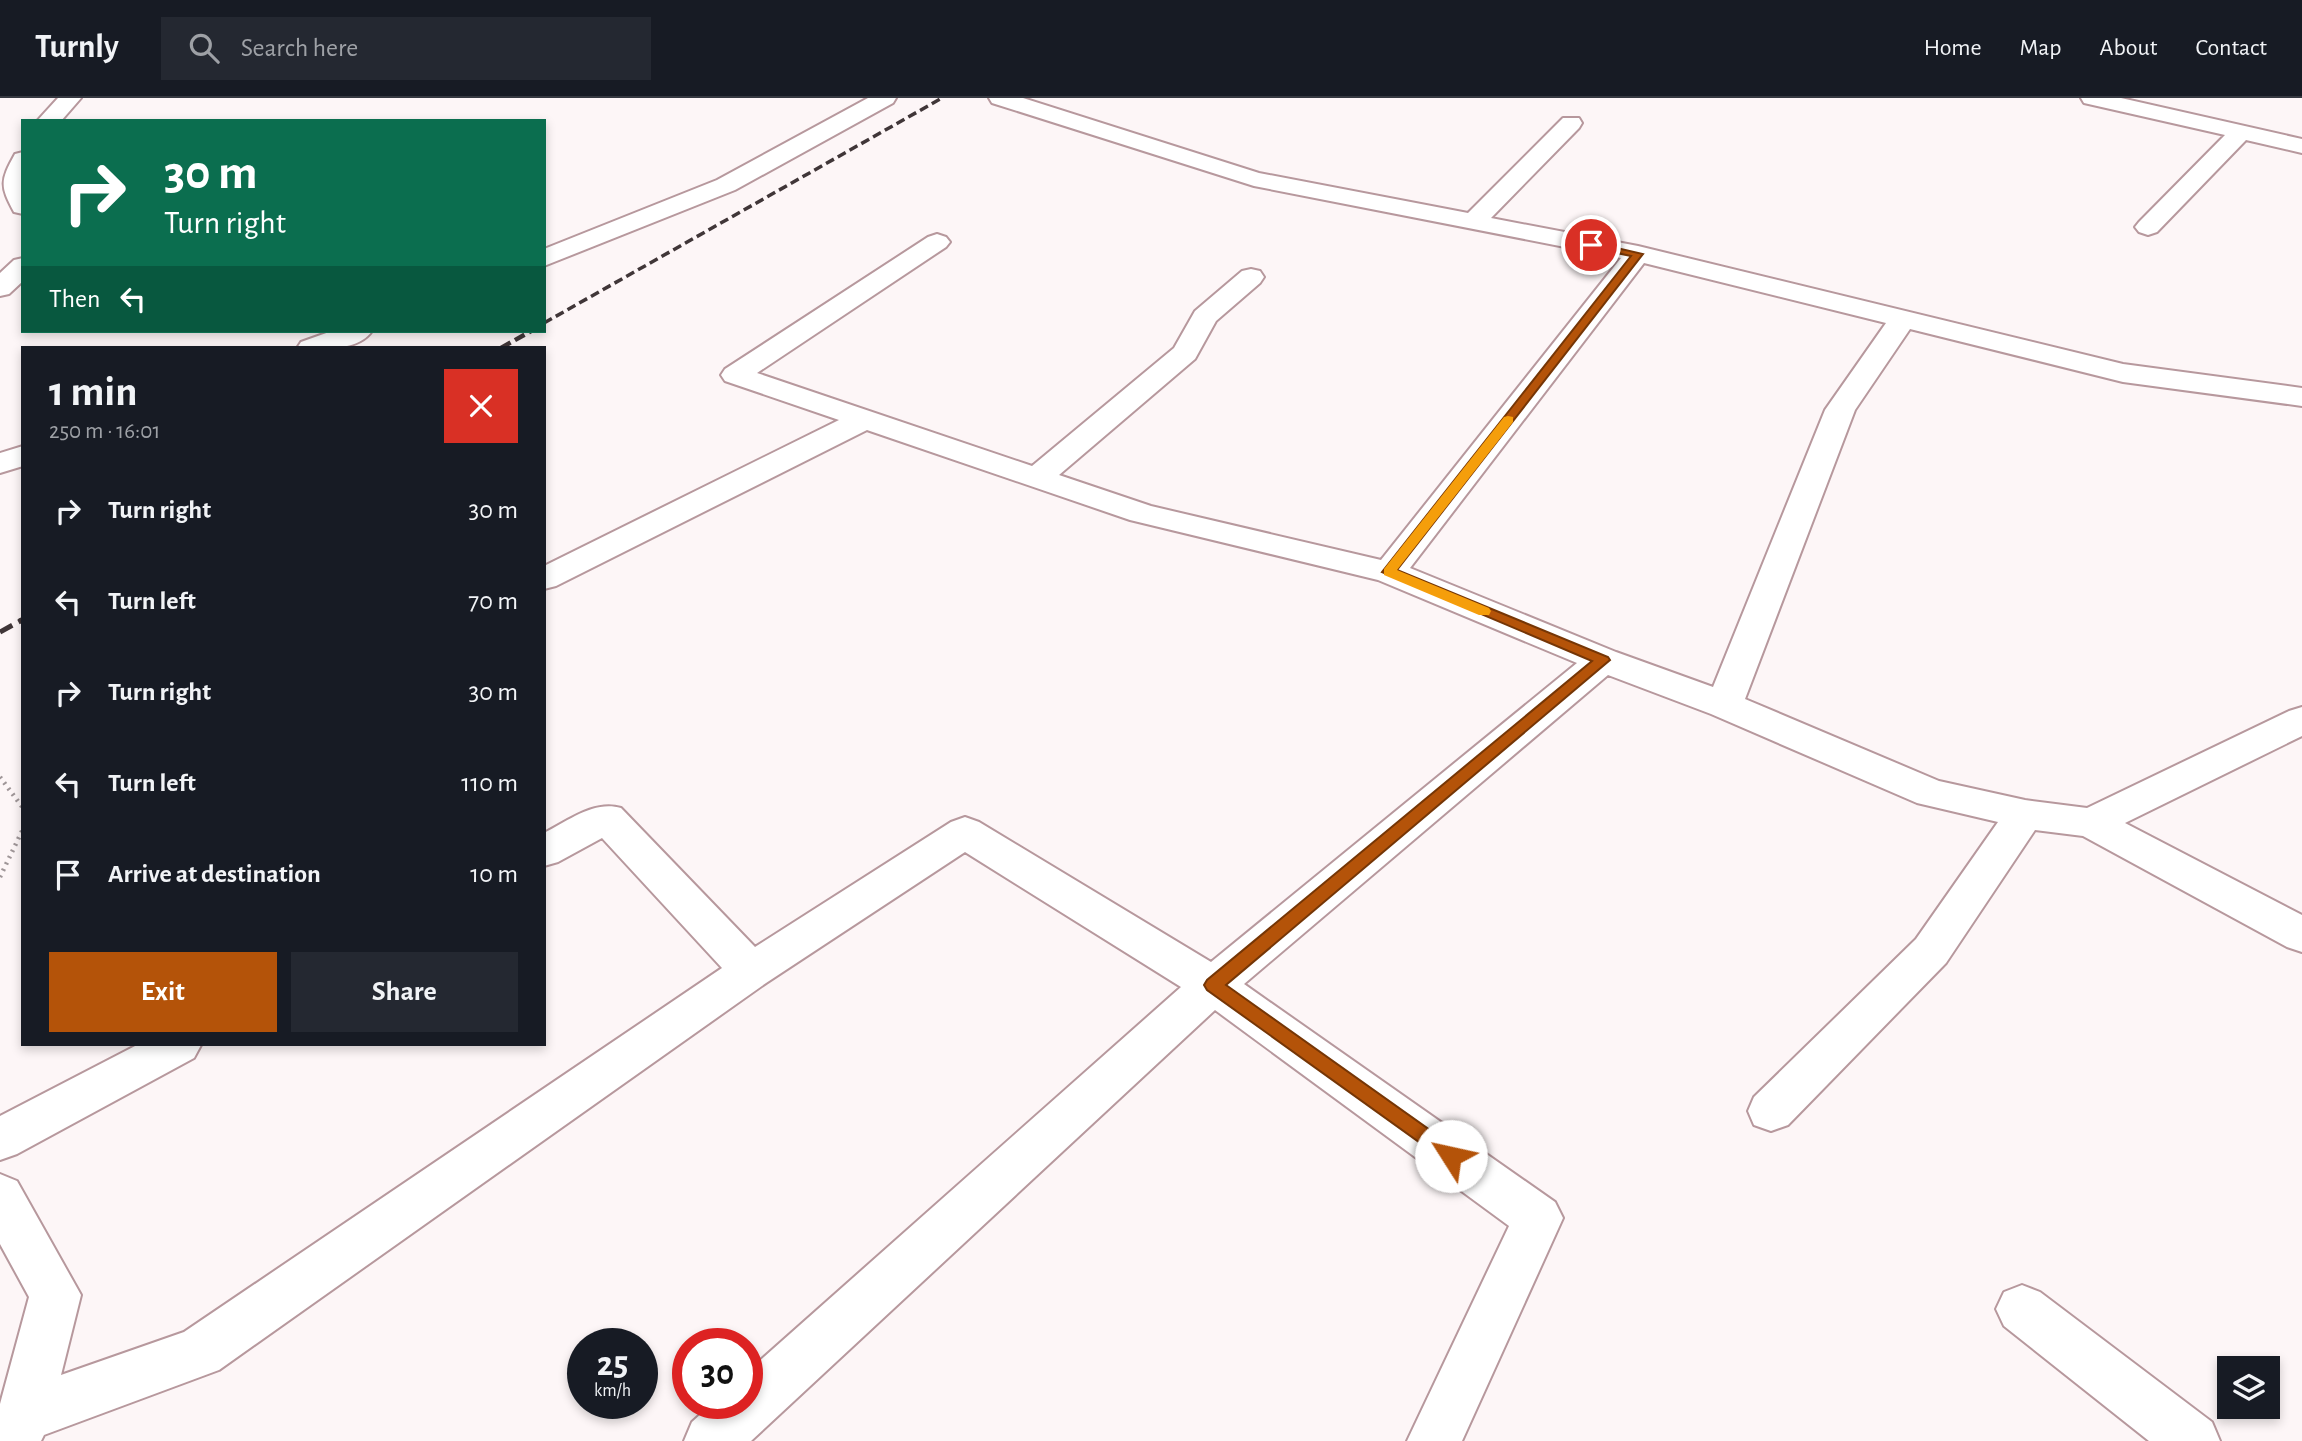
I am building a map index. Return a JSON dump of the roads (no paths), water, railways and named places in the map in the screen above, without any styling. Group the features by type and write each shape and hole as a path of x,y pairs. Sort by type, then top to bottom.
{"street":[{"path":"50,119 70,98"},
{"path":"546,257 726,185 885,98"},
{"path":"1000,98 1254,179 1638,254 2123,373 2302,397"},
{"path":"2092,98 2302,146"},
{"path":"1473,222 1572,122"},
{"path":"2148,227 2241,132"},
{"path":"21,163 9,187 21,204"},
{"path":"937,242 734,375 1141,513 1389,572 1603,660 1724,705 1931,793 2025,814 2091,823 2302,935"},
{"path":"1389,572 1638,254"},
{"path":"0,288 21,269"},
{"path":"1036,478 1185,352 1205,317 1251,277"},
{"path":"1724,705 1840,410 1904,318"},
{"path":"317,346 352,333"},
{"path":"546,578 864,419"},
{"path":"0,464 21,456"},
{"path":"711,1441 1213,985 1603,660"},
{"path":"2091,823 2302,720"},
{"path":"1772,1111 1931,951 2025,814"},
{"path":"546,850 607,818 751,971"},
{"path":"19,1428 200,1352 751,971 965,831 1213,985 1538,1219 1434,1441"},
{"path":"0,1139 176,1046"},
{"path":"0,1196 55,1295 19,1428"},
{"path":"2022,1309 2193,1441"}],"railway":[{"path":"546,322 942,98"},
{"path":"505,346 527,333"},
{"path":"0,632 21,621"}]}
